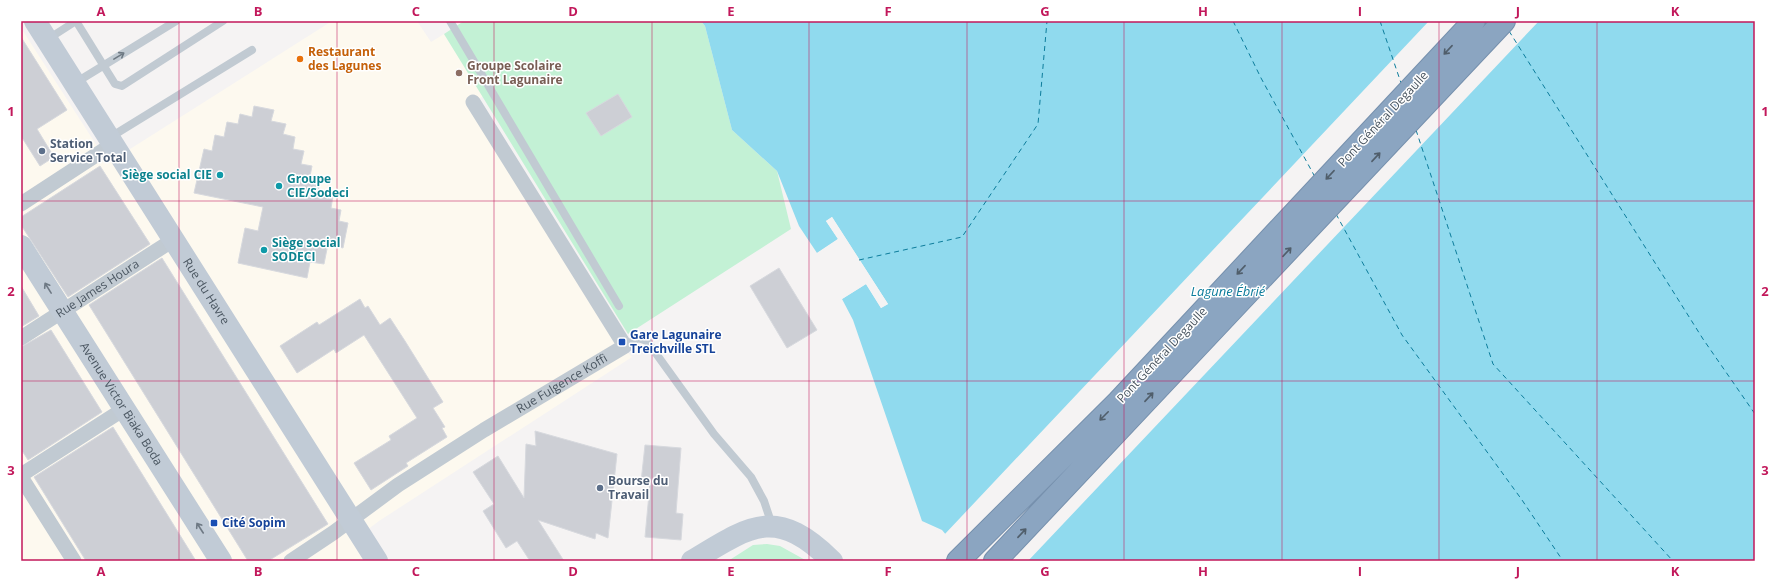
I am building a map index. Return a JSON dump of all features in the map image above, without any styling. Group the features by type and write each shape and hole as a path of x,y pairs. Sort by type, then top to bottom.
{"highway":[{"name":"Pont Général Degaulle","path":"958,561 1118,402 1474,21"},
{"name":"Pont Général Degaulle","path":"995,561 1504,21"}],"main road":[{"name":"Rue du Havre","path":"35,21 377,561"},
{"name":"Avenue Victor Biaka Boda","path":"21,246 221,561"},
{"path":"692,561 748,530 772,526 791,530 806,539 832,561"}],"street":[{"path":"473,102 625,346"},
{"path":"21,204 111,141"},
{"name":"Rue James Houra","path":"21,338 174,240"},
{"name":"Rue Fulgence Koffi","path":"291,561 398,486 484,430 625,346"},
{"path":"74,561 21,476 124,409"}],"lane":[{"path":"47,39 76,21 115,84 122,86 222,21"},
{"path":"74,83 176,21"},
{"path":"450,21 619,306"},
{"path":"111,141 252,50"},
{"name":"Rue Fulgence Koffi","path":"625,346 638,338 647,341 714,434 751,477 764,501 772,526"}],"shaded area":[{"path":"332,21 417,21 431,42 444,34 483,96 470,105 613,337 632,357 379,521 354,540 366,561 21,561 21,28 108,163"}],"green space":[{"path":"464,21 701,21 705,26 732,130 777,171 791,229 628,334 444,34"},
{"path":"767,544 780,546 807,561 728,561 753,545"}],"water":[{"name":"Lagune Ébrié","path":"701,21 1755,21 1755,561 968,561 942,530 922,521 853,320 842,299 866,284 881,308 888,304 832,217 826,221 838,239 817,253 799,226 777,171 732,130 705,26"}],"pier":[{"path":"1429,21 1539,21 1028,561 965,561 944,535"},
{"path":"832,217 888,304 881,308 866,284 842,299 841,297 866,282 882,305 885,303 832,220 829,221 840,240 818,255 817,253 838,239 826,221"}],"building":[{"path":"21,37 67,110 37,129 54,157 40,166 21,136"},
{"path":"618,94 632,117 601,136 586,113"},
{"name":"Groupe CIE/Sodeci","path":"254,106 274,110 271,121 286,124 283,134 295,137 293,149 304,151 301,164 312,166 310,176 320,179 318,193 333,196 331,208 341,210 339,221 348,223 343,248 328,244 324,264 310,262 307,278 238,263 245,228 258,231 263,207 194,193 204,149 212,151 215,135 224,137 227,122 238,124 240,114 252,117"},
{"path":"100,166 150,244 68,297 21,225 21,217"},
{"path":"162,258 328,524 268,561 248,561 89,305"},
{"path":"779,268 817,330 787,348 750,286"},
{"path":"21,286 39,316 21,327"},
{"path":"360,299 365,308 368,306 380,325 390,318 405,341 443,402 433,408 445,427 442,428 447,437 406,463 408,466 371,490 354,463 391,440 389,436 417,418 364,335 336,353 334,349 297,373 280,346 317,322 319,325"},
{"path":"51,330 102,412 28,460 21,449 21,347"},
{"path":"113,427 196,561 86,561 34,477"},
{"path":"535,431 617,454 608,538 596,533 595,539 538,520 564,561 530,561 517,541 506,548 483,511 494,504 473,472 498,456 524,498 526,444 536,446"},
{"path":"645,445 681,448 676,513 683,514 681,540 645,537 650,483 641,482"}],"ferry route":[{"path":"859,260 962,237 1038,124 1047,21"},
{"path":"1233,21 1261,78 1315,177"},
{"path":"1380,21 1401,83"},
{"path":"1509,31 1703,339 1755,414"},
{"path":"1416,130 1493,364 1673,561"},
{"path":"1336,214 1402,335 1522,500 1563,561"}],"place":[{"name":"Restaurant des Lagunes","path":"300,59"},
{"name":"Groupe Scolaire Front Lagunaire","path":"459,73"},
{"name":"Station Service Total","path":"42,151"},
{"name":"Siège social CIE","path":"220,175"},
{"name":"Groupe CIE/Sodeci","path":"279,186"},
{"name":"Siège social SODECI","path":"264,250"},
{"name":"Gare Lagunaire Treichville STL","path":"622,342"},
{"name":"Bourse du Travail","path":"600,488"},
{"name":"Cité Sopim","path":"214,523"}]}
